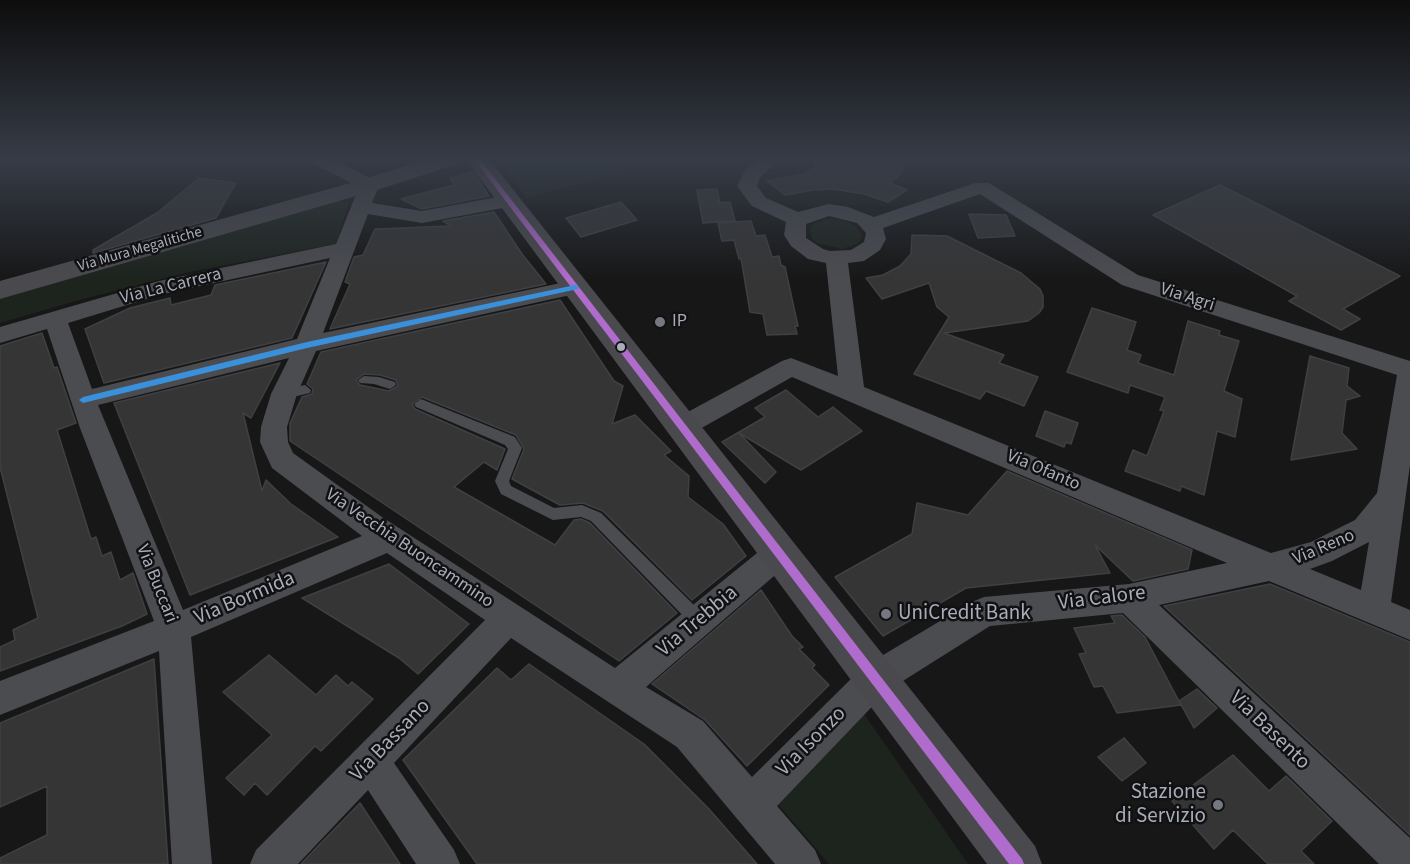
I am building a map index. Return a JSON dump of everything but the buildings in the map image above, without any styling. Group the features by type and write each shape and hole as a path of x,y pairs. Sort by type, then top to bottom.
{"main road":[{"name":"Via Mura Megalitiche","path":"0,290 356,198"},
{"path":"506,198 1017,864"}],"street":[{"name":"Via Vecchia Buoncammino","path":"364,198 307,345 295,392 274,427 274,442 282,460 389,538 617,689 690,734 801,864"},
{"path":"371,198 422,217 508,201"},
{"path":"756,198 759,202 798,220"},
{"name":"Via Agri","path":"872,225 949,198"},
{"name":"Via Agri","path":"1000,198 1130,280 1410,371"},
{"path":"841,211 864,219 872,225 876,239 873,246 855,255 836,257 816,254 798,242 794,235 794,227 798,220 816,212 841,211"},
{"name":"Via La Carrera","path":"0,335 159,288 343,249"},
{"path":"836,257 852,392"},
{"path":"83,400 307,345 575,287"},
{"name":"Via Buccari","path":"55,319 83,400 174,629 192,864"},
{"name":"Via Ofanto","path":"682,427 787,368 796,369 1410,625"},
{"name":"Via Reno","path":"1374,610 1410,371"},
{"name":"Via Reno","path":"1274,567 1321,552 1366,529 1393,494"},
{"name":"Via Bormida","path":"0,698 174,629 389,538"},
{"name":"Via Trebbia","path":"617,689 778,555"},
{"name":"Via Calore","path":"875,679 984,612 1129,598 1274,567"},
{"name":"Via Basento","path":"1129,598 1408,864"},
{"name":"Via Bassano","path":"270,864 510,617"},
{"name":"Via Isonzo","path":"750,806 875,679"},
{"path":"371,762 440,864"}],"lane":[{"path":"364,380 375,380 390,385"},
{"path":"421,404 510,441 515,448 502,481 506,490 553,514 582,511 596,517 699,621"}],"shaded area":[{"path":"340,200 349,202 336,244 189,272 0,323 0,296"},
{"path":"825,219 842,220 856,226 862,235 860,240 857,244 842,249 817,243 812,239 810,229 813,224"},
{"path":"864,714 968,864 829,864 777,803"}],"transit line":[{"path":"507,198 1017,864"},
{"path":"83,400 307,345 575,287"}],"place":[{"name":"IP","path":"660,322"},
{"name":"UniCredit Bank","path":"886,614"},
{"name":"Stazione di Servizio","path":"1218,805"}]}
